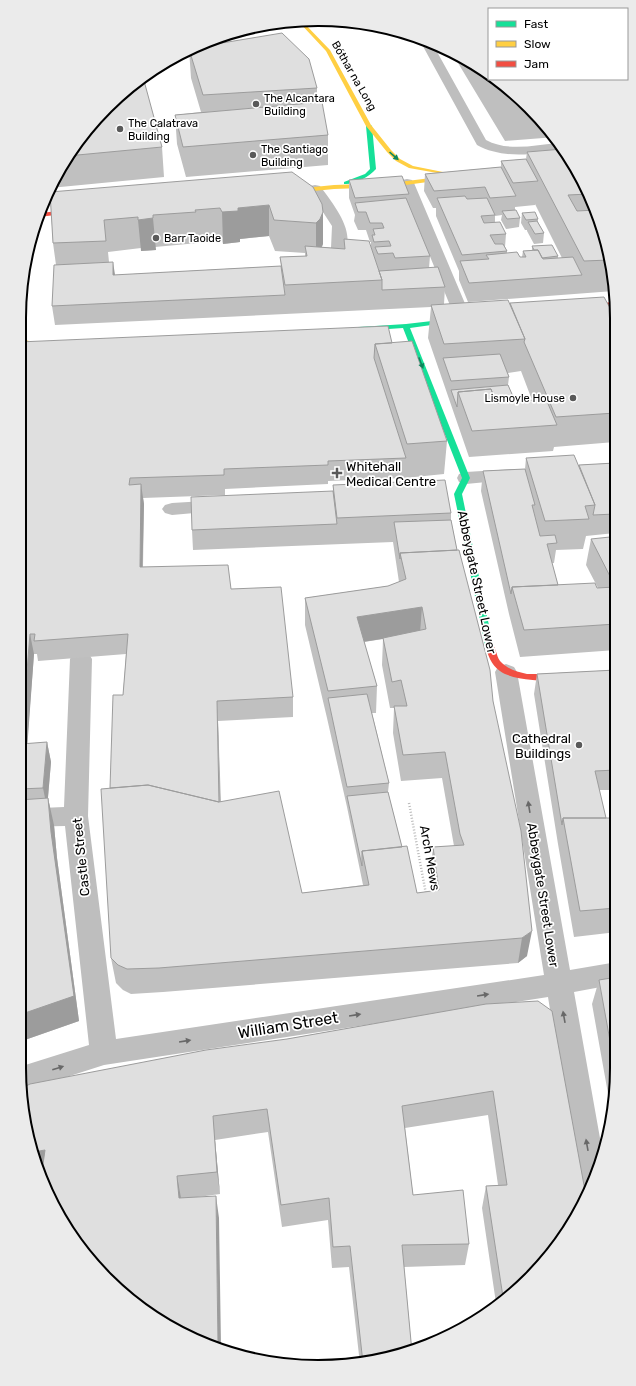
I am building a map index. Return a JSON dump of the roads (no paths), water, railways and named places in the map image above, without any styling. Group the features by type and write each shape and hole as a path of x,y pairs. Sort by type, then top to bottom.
{"street":[{"name":"Bóthar na Long","path":"305,27 328,50 369,126 393,156 411,167 431,172 462,174 407,183"},
{"name":"Bóthar na Long","path":"334,187 357,180 367,175 373,169 369,126"},
{"path":"275,192 407,183 441,267 467,319 406,326 351,330"},
{"path":"315,189 338,226 340,235 339,248"},
{"path":"45,214 86,210"},
{"path":"570,308 609,304"},
{"name":"Abbeygate Street Lower","path":"406,326 456,489 490,650 496,664 506,672 591,1172"},
{"path":"26,341 38,345 26,346"},
{"path":"456,489 529,473"},
{"path":"172,509 236,506"},
{"name":"Castle Street","path":"81,659 76,816 104,1053"},
{"path":"506,672 526,677 610,677"},
{"path":"26,818 76,816"},
{"name":"William Street","path":"26,1077 104,1053 610,975"}],"lane":[{"path":"429,47 481,142 486,146 502,150 554,147"}],"place":[{"name":"The Alcantara Building","path":"256,104"},
{"name":"The Calatrava Building","path":"120,129"},
{"name":"The Santiago Building","path":"253,155"},
{"name":"Barr Taoide","path":"156,238"},
{"name":"Lismoyle House","path":"573,398"},
{"name":"Whitehall Medical Centre","path":"337,473"},
{"name":"Cathedral Buildings","path":"579,745"}]}
